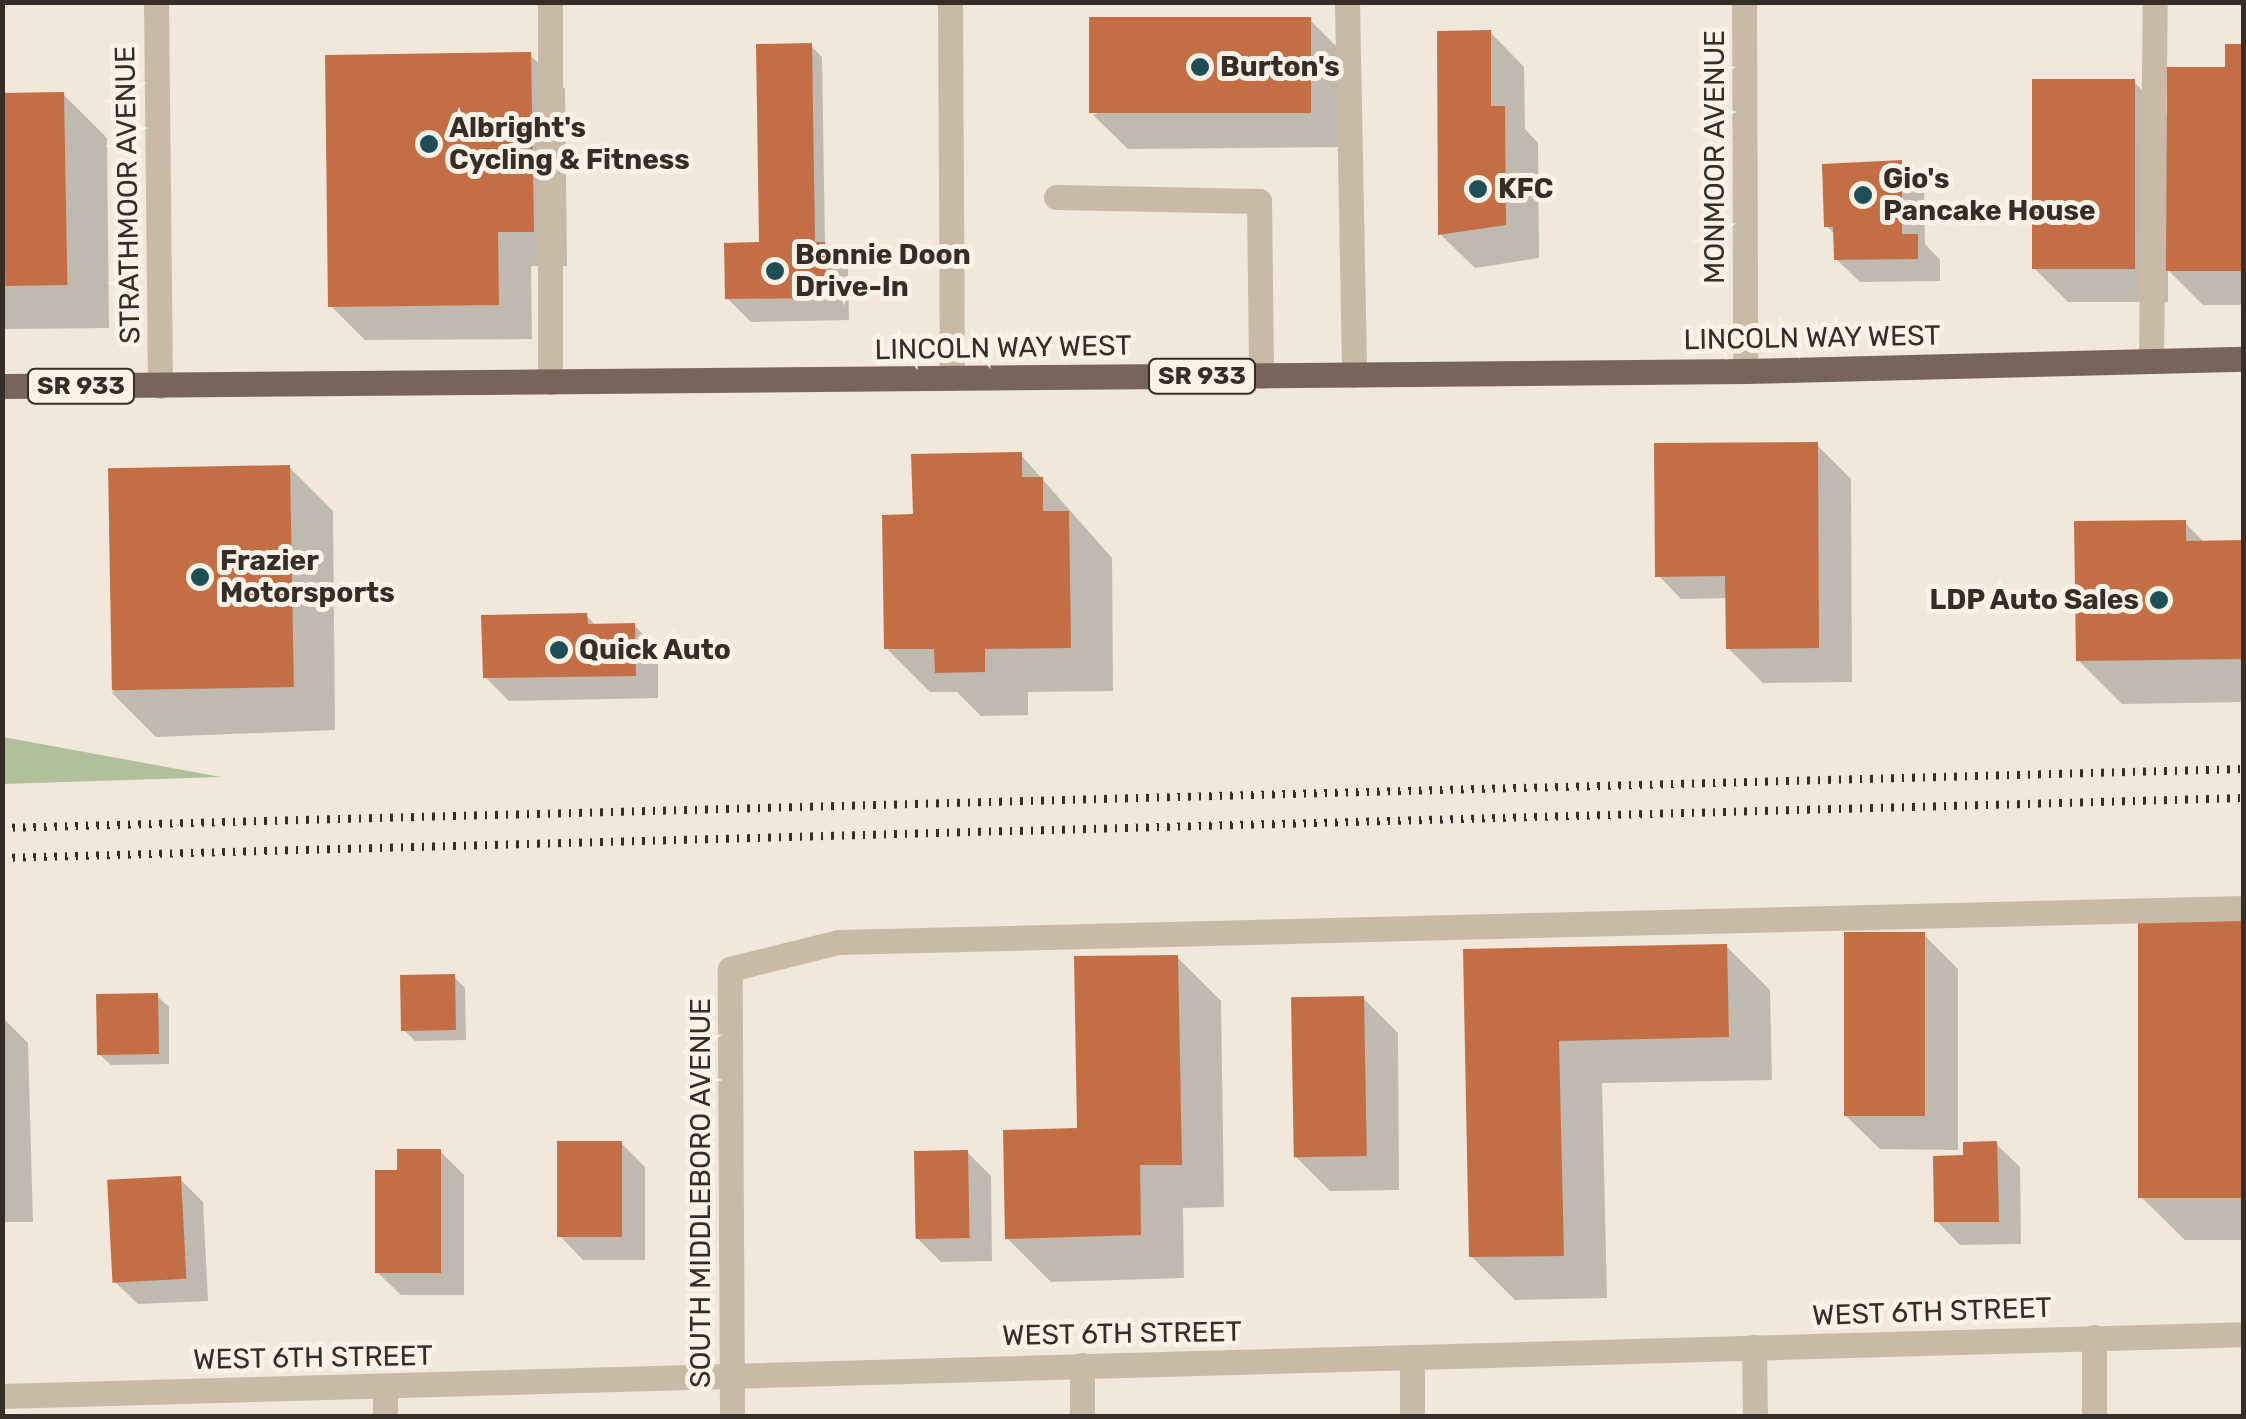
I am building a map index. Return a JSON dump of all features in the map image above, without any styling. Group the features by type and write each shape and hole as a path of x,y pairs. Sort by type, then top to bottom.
{"main road":[{"name":"LINCOLN WAY WEST","path":"2,386 1354,375 2244,360"}],"street":[{"name":"STRATHMOOR AVENUE","path":"156,2 160,386"},
{"path":"550,2 550,382"},
{"path":"950,2 952,378"},
{"path":"1346,2 1354,375"},
{"name":"MONMOOR AVENUE","path":"1744,2 1745,370"},
{"path":"2151,360 2154,2"},
{"path":"1056,197 1259,201 1260,376"},
{"name":"SOUTH MIDDLEBORO AVENUE","path":"732,1416 730,970 838,942 2244,908"},
{"name":"WEST 6TH STREET","path":"2,1396 52,1406 385,1387 2244,1334"},
{"path":"2094,1336 2094,1416"},
{"path":"1754,1347 1754,1416"},
{"path":"1412,1357 1412,1416"},
{"path":"1082,1365 1082,1416"},
{"path":"385,1387 385,1416"}],"green space":[{"path":"3,737 221,777 3,784"}],"building":[{"name":"Burton's","path":"1089,17 1311,17 1311,113 1089,113"},
{"path":"1491,30 1491,106 1505,106 1506,225 1438,235 1437,31"},
{"path":"812,43 815,242 825,242 826,298 725,299 724,243 759,242 756,44"},
{"path":"2225,44 2244,44 2244,271 2166,271 2167,67 2225,67"},
{"name":"Albright's Cycling & Fitness","path":"531,52 534,232 498,232 499,305 328,307 325,55"},
{"path":"2032,79 2135,79 2135,269 2032,269"},
{"path":"64,92 67,285 5,286 2,93"},
{"name":"Gio's Pancake House","path":"1902,160 1902,234 1918,234 1918,259 1834,260 1833,227 1824,227 1822,164"},
{"path":"1818,442 1819,648 1726,649 1725,576 1655,577 1654,443"},
{"path":"1022,452 1022,477 1043,477 1043,511 1069,511 1071,648 985,649 985,672 935,673 934,649 884,649 882,515 913,514 911,454"},
{"name":"Frazier Motorsports","path":"290,465 294,687 112,690 108,468"},
{"name":"LDP Auto Sales","path":"2186,520 2186,541 2244,540 2244,659 2076,661 2074,521"},
{"name":"Quick Auto","path":"587,613 588,624 635,623 636,676 483,678 481,615"},
{"path":"2138,917 2244,917 2244,1198 2138,1198"},
{"path":"1844,932 1925,932 1925,1116 1844,1116"},
{"path":"1727,944 1729,1037 1559,1041 1564,1256 1469,1257 1463,949"},
{"path":"1178,955 1182,1165 1140,1165 1141,1235 1005,1239 1003,1130 1077,1128 1074,956"},
{"path":"455,974 456,1030 401,1031 400,975"},
{"path":"158,993 159,1054 97,1055 96,994"},
{"path":"1364,996 1367,1156 1294,1157 1291,997"},
{"path":"557,1141 622,1141 622,1237 557,1237"},
{"path":"1997,1141 1999,1222 1934,1222 1933,1156 1963,1155 1963,1142"},
{"path":"397,1149 441,1149 441,1273 375,1273 375,1170 397,1170"},
{"path":"968,1150 970,1238 916,1239 914,1151"},
{"path":"181,1176 186,1279 112,1283 107,1180"}],"railway":[{"path":"2,828 2244,769"},
{"path":"2,858 2244,798"}],"place":[{"name":"Burton's","path":"1200,67"},
{"name":"Albright's Cycling & Fitness","path":"429,144"},
{"name":"KFC","path":"1478,189"},
{"name":"Gio's Pancake House","path":"1863,195"},
{"name":"Bonnie Doon Drive-In","path":"775,271"},
{"name":"Frazier Motorsports","path":"200,577"},
{"name":"LDP Auto Sales","path":"2159,600"},
{"name":"Quick Auto","path":"559,650"}]}
